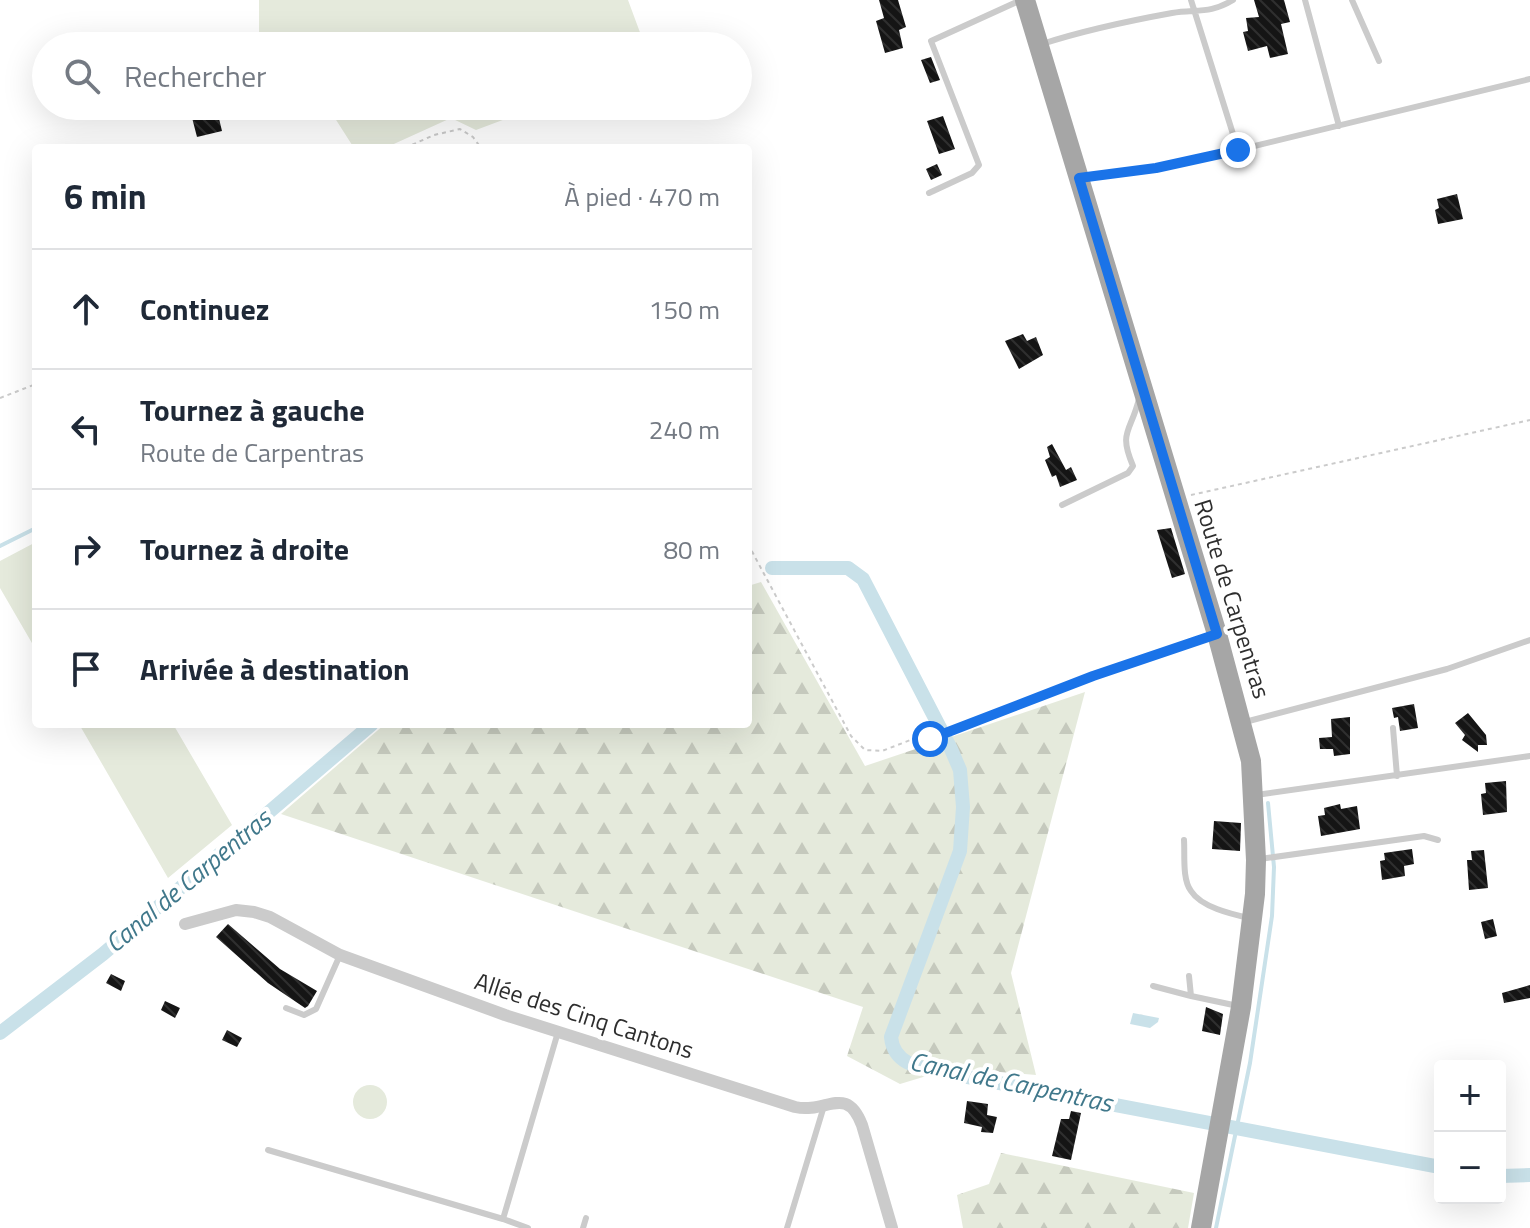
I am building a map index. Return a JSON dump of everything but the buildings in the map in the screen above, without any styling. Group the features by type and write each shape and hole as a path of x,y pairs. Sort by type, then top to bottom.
{"main road":[{"name":"Route de Carpentras","path":"1023,0 1217,634 1251,761 1256,860 1252,919 1241,1007 1201,1228"}],"street":[{"name":"Allée des Cinq Cantons","path":"185,924 236,910 254,912 270,917 340,955 558,1032 795,1107 811,1110 835,1102 856,1109 873,1156 892,1228"}],"lane":[{"path":"929,193 972,173 979,165 931,41 1023,0"},
{"path":"1191,0 1238,150"},
{"path":"1039,45 1088,30 1217,10 1233,0"},
{"path":"1305,0 1339,126"},
{"path":"1352,0 1379,61"},
{"path":"1079,178 1156,168 1238,150 1530,79"},
{"path":"1062,505 1128,473 1133,466 1124,445 1142,388"},
{"path":"1242,723 1447,669 1530,640"},
{"path":"1393,728 1397,776"},
{"path":"1254,796 1530,756"},
{"path":"1256,860 1424,836 1438,840"},
{"path":"1184,840 1189,890 1215,908 1252,919"},
{"path":"286,1008 304,1015 316,1009 340,955"},
{"path":"1189,976 1191,996"},
{"path":"1153,986 1241,1007"},
{"path":"503,1219 558,1032"},
{"path":"787,1228 824,1106"},
{"path":"268,1150 528,1228"},
{"path":"583,1228 586,1218"}],"path":[{"path":"414,144 460,129 478,144"},
{"path":"0,398 32,386"},
{"path":"1175,498 1530,420"},
{"path":"752,551 851,736 865,750 882,751 913,739 939,738 1093,676 1217,634"}],"green space":[{"path":"259,0 628,0 640,32 259,32"},
{"path":"336,120 447,120 394,144 351,144"},
{"path":"455,120 503,120 476,130"},
{"path":"32,544 32,643 0,588 0,561"},
{"path":"761,582 865,766 1085,692 1011,973 1036,1075 953,1068 900,1084 847,1056 863,1007 281,814 380,728 752,728 752,585"},
{"path":"81,728 175,728 232,825 168,878"},
{"path":"370,1085 382,1090 387,1102 382,1114 370,1119 358,1114 353,1102 358,1090"},
{"path":"1001,1153 1194,1193 1188,1228 963,1228 957,1195 989,1184"}],"water":[{"path":"1133,1013 1159,1018 1158,1022 1150,1028 1130,1024"}],"waterway":[{"path":"0,546 32,530"},
{"name":"Canal de Carpentras","path":"772,568 848,568 863,579 960,770 963,807 960,851 891,1037 898,1055 913,1065 932,1070 1434,1166"},
{"name":"Canal de Carpentras","path":"0,1033 103,954 367,728"},
{"path":"1216,1228 1250,1063 1272,916 1274,867 1268,803"},
{"name":"Canal de Carpentras","path":"1506,1176 1530,1175"}],"route":[{"path":"930,739 1093,676 1217,634 1079,178 1156,168 1238,150"}]}
